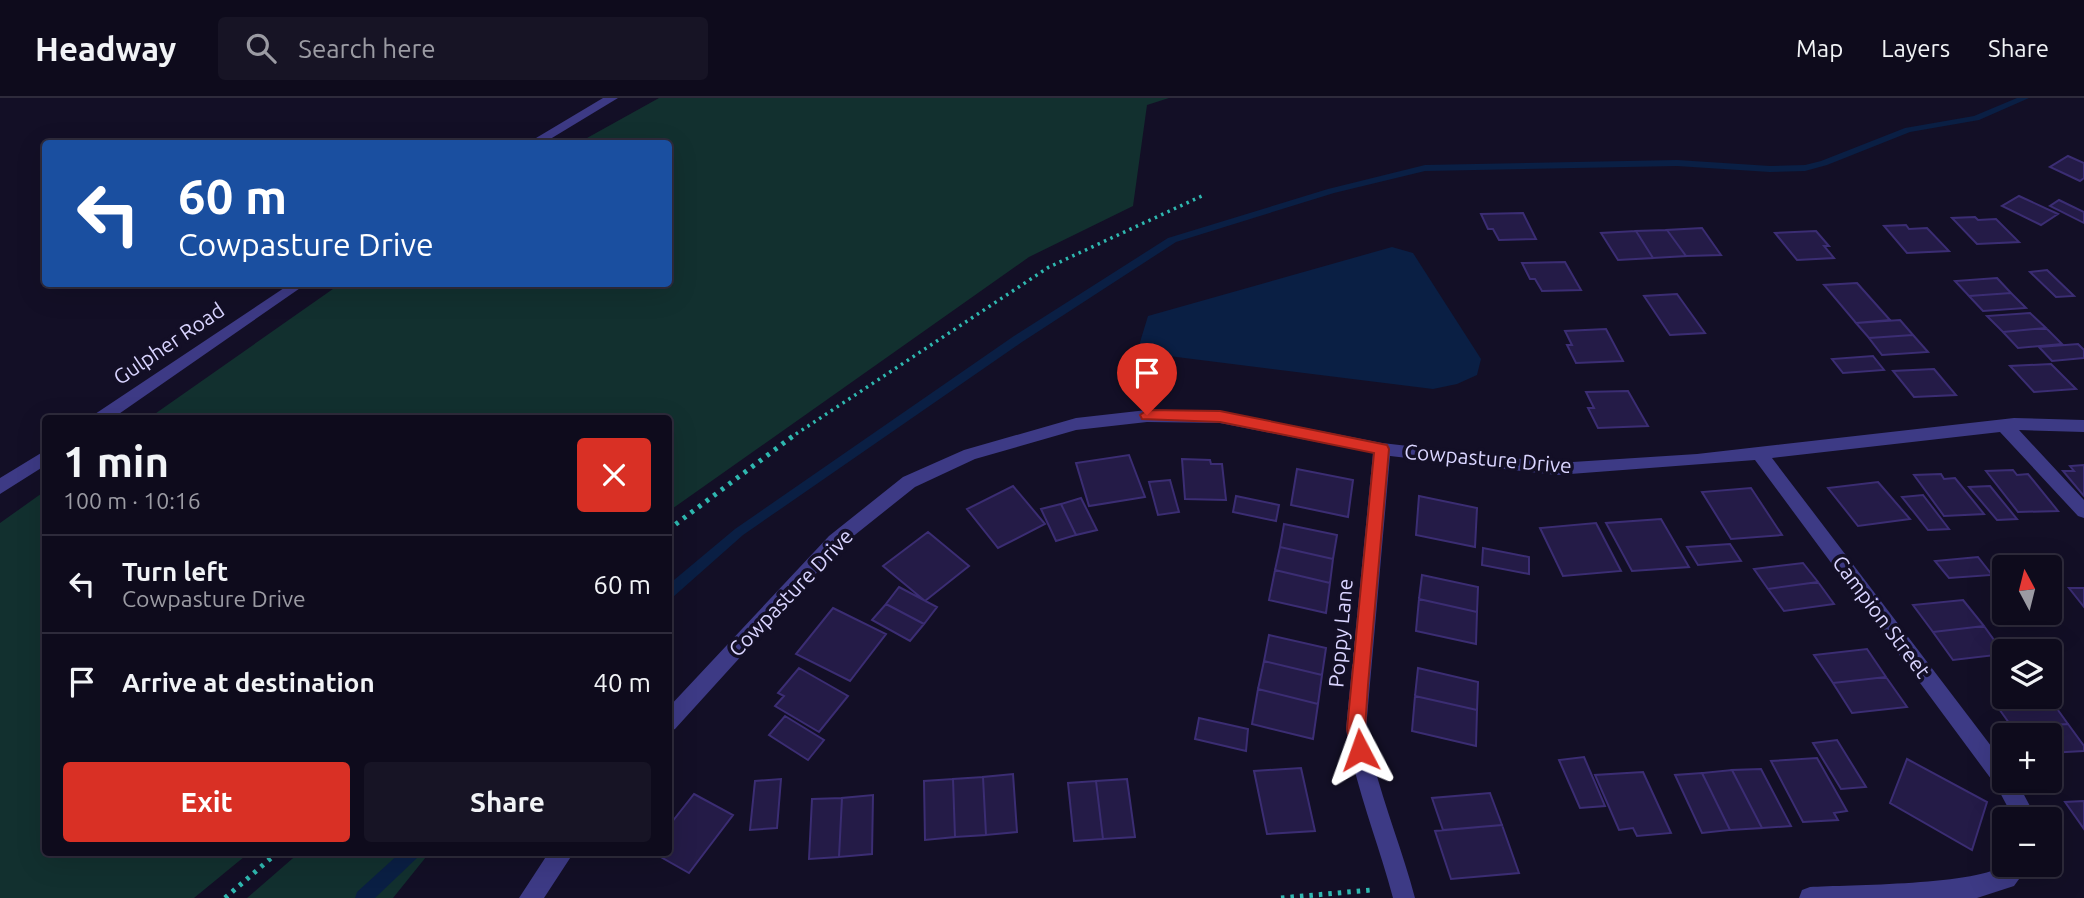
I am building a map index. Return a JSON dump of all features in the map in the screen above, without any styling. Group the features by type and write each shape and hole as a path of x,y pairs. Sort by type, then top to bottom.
{"street":[{"path":"539,140 612,98"},
{"name":"Gulpher Road","path":"105,415 295,287"},
{"name":"Cowpasture Drive","path":"672,719 835,541 909,482 970,454 1076,424 1147,415 1220,417 1382,449 1557,470 1697,460 2004,425 2084,426"},
{"path":"2004,425 2084,511"},
{"name":"Poppy Lane","path":"1382,449 1356,729 1363,771 1392,852 1402,893"},
{"name":"Campion Street","path":"1759,453 1992,764"},
{"path":"0,487 42,459"},
{"path":"530,898 560,856"},
{"path":"1810,898 1970,889 2007,877"}],"path":[{"path":"672,527 774,449 1049,267 1204,195"},
{"path":"225,898 273,856"},
{"path":"1281,898 1402,893"}],"green space":[{"path":"659,98 1169,98 1147,105 1133,206 1029,257 672,509 672,415 153,415 336,287 672,287 672,140 583,140"},
{"path":"42,493 42,856 245,856 194,898 0,898 0,523"},
{"path":"295,856 427,856 393,898 247,898"}],"water":[{"path":"1392,247 1413,253 1481,359 1477,375 1457,384 1433,389 1137,352 1148,316"}],"building":[{"path":"2068,156 2084,163 2084,178 2080,181 2050,167"},
{"path":"2019,196 2058,214 2041,225 2002,206"},
{"path":"2059,200 2084,212 2084,223 2050,206"},
{"path":"1523,213 1536,239 1499,240 1493,229 1488,229 1481,214"},
{"path":"1975,217 1978,220 1996,219 2019,242 1977,244 1952,218"},
{"path":"1906,225 1909,229 1927,228 1949,251 1907,253 1884,226"},
{"path":"1702,228 1721,255 1686,256 1667,230"},
{"path":"1667,230 1686,256 1653,258 1636,231"},
{"path":"1636,231 1653,258 1618,260 1601,233"},
{"path":"1816,231 1829,246 1824,246 1834,258 1797,260 1775,233"},
{"path":"1565,262 1581,290 1542,291 1535,279 1530,279 1522,263"},
{"path":"2047,270 2074,296 2056,297 2030,272"},
{"path":"1997,278 2011,293 1969,296 1955,281"},
{"path":"1857,283 1890,320 1856,323 1824,285"},
{"path":"2011,293 2026,308 1983,311 1969,296"},
{"path":"1677,294 1705,333 1670,335 1644,296"},
{"path":"2030,313 2046,328 2003,332 1987,316"},
{"path":"1900,320 1913,335 1869,338 1856,323"},
{"path":"2046,328 2062,344 2018,348 2003,332"},
{"path":"1606,329 1623,361 1576,363 1567,345 1572,345 1565,331"},
{"path":"1913,335 1928,352 1882,355 1869,338"},
{"path":"2078,344 2084,350 2084,358 2052,361 2039,347"},
{"path":"1873,356 1884,370 1843,373 1832,359"},
{"path":"2051,364 2076,389 2034,392 2010,366"},
{"path":"1934,369 1956,395 1914,397 1893,371"},
{"path":"1628,391 1648,426 1598,428 1588,408 1594,408 1586,392"},
{"path":"1129,455 1145,497 1089,506 1076,463"},
{"path":"1182,459 1210,460 1211,464 1222,464 1226,500 1185,499"},
{"path":"2084,465 2084,496 2063,471 2074,471 2070,466"},
{"path":"1297,469 1353,480 1348,517 1291,505"},
{"path":"2013,470 2017,475 2028,474 2058,511 2018,512 1986,471"},
{"path":"1941,474 1944,479 1955,478 1984,514 1944,516 1914,475"},
{"path":"1170,480 1179,512 1158,515 1149,482"},
{"path":"1878,482 1910,519 1858,526 1828,488"},
{"path":"1013,486 1045,524 998,548 967,509"},
{"path":"1990,486 2017,519 1997,520 1969,487"},
{"path":"1751,488 1782,535 1731,539 1702,492"},
{"path":"1923,495 1949,529 1928,530 1902,497"},
{"path":"1236,496 1279,505 1276,521 1233,512"},
{"path":"1419,496 1477,508 1475,547 1416,535"},
{"path":"1081,498 1097,530 1076,535 1061,504"},
{"path":"1061,504 1076,535 1056,541 1041,509"},
{"path":"1661,519 1689,567 1632,571 1606,523"},
{"path":"1596,523 1621,571 1563,576 1540,528"},
{"path":"1284,524 1337,535 1333,559 1280,547"},
{"path":"928,532 969,566 925,601 883,566"},
{"path":"1730,544 1741,561 1698,565 1687,547"},
{"path":"1280,547 1333,559 1330,583 1275,570"},
{"path":"1483,548 1529,557 1529,574 1482,565"},
{"path":"1978,557 1992,575 1949,578 1935,561"},
{"path":"1803,563 1818,582 1768,589 1754,569"},
{"path":"1275,570 1330,583 1326,613 1269,600"},
{"path":"1422,575 1478,587 1477,612 1419,599"},
{"path":"1818,582 1834,604 1784,611 1768,589"},
{"path":"899,587 937,607 924,624 886,604"},
{"path":"2069,588 2084,588 2084,607"},
{"path":"1419,599 1477,612 1476,644 1416,631"},
{"path":"1963,600 1984,626 1933,632 1913,605"},
{"path":"886,604 924,624 910,641 872,620"},
{"path":"833,608 886,634 850,681 796,654"},
{"path":"1984,626 1993,639 1992,655 1953,660 1933,632"},
{"path":"1269,635 1326,648 1322,675 1264,661"},
{"path":"1867,649 1886,677 1833,683 1814,655"},
{"path":"1264,661 1322,675 1318,704 1258,689"},
{"path":"799,668 848,696 819,732 775,706 784,696 778,693"},
{"path":"1418,668 1478,682 1477,710 1415,696"},
{"path":"1886,677 1907,707 1852,713 1833,683"},
{"path":"1258,689 1318,704 1313,739 1252,724"},
{"path":"1415,696 1477,710 1476,746 1412,731"},
{"path":"1999,709 2057,709 2068,724 2062,723 2009,723"},
{"path":"785,716 824,740 808,760 769,735"},
{"path":"1199,718 1248,729 1246,751 1195,739"},
{"path":"2062,724 2068,724 2084,746 2084,751 2062,752"},
{"path":"1837,740 1866,787 1841,789 1813,743"},
{"path":"1584,757 1605,806 1580,808 1559,760"},
{"path":"1817,758 1847,811 1834,813 1838,820 1803,822 1771,761"},
{"path":"1907,759 1987,802 1972,850 1890,803"},
{"path":"1301,768 1315,831 1267,834 1254,771"},
{"path":"1761,769 1791,826 1762,828 1732,770"},
{"path":"1732,770 1762,828 1730,830 1702,773"},
{"path":"1643,772 1671,833 1637,836 1633,828 1619,830 1595,775"},
{"path":"1702,773 1730,830 1702,833 1675,775"},
{"path":"1013,774 1017,832 986,835 983,777"},
{"path":"983,777 986,835 955,837 953,779"},
{"path":"781,779 777,828 750,830 755,781"},
{"path":"953,779 955,837 925,840 924,781"},
{"path":"1127,779 1135,837 1103,839 1096,781"},
{"path":"1096,781 1103,839 1074,841 1068,783"},
{"path":"1490,793 1502,825 1443,830 1432,798"},
{"path":"694,794 733,815 689,873 659,856 672,856 672,822"},
{"path":"873,795 872,854 839,857 842,798"},
{"path":"842,798 839,857 809,859 812,799"},
{"path":"2084,801 2084,829 2065,802"},
{"path":"1502,825 1519,873 1451,879 1435,831"}],"waterway":[{"path":"672,590 739,532 1018,339 1172,240 1331,191 1425,168 1677,163 1770,169 1805,168 1824,163 1886,137 1908,130 1976,118 2025,98"},
{"path":"363,898 409,856"}],"route":[{"path":"1147,415 1220,417 1382,449 1359,685 1356,729 1360,750"}]}
